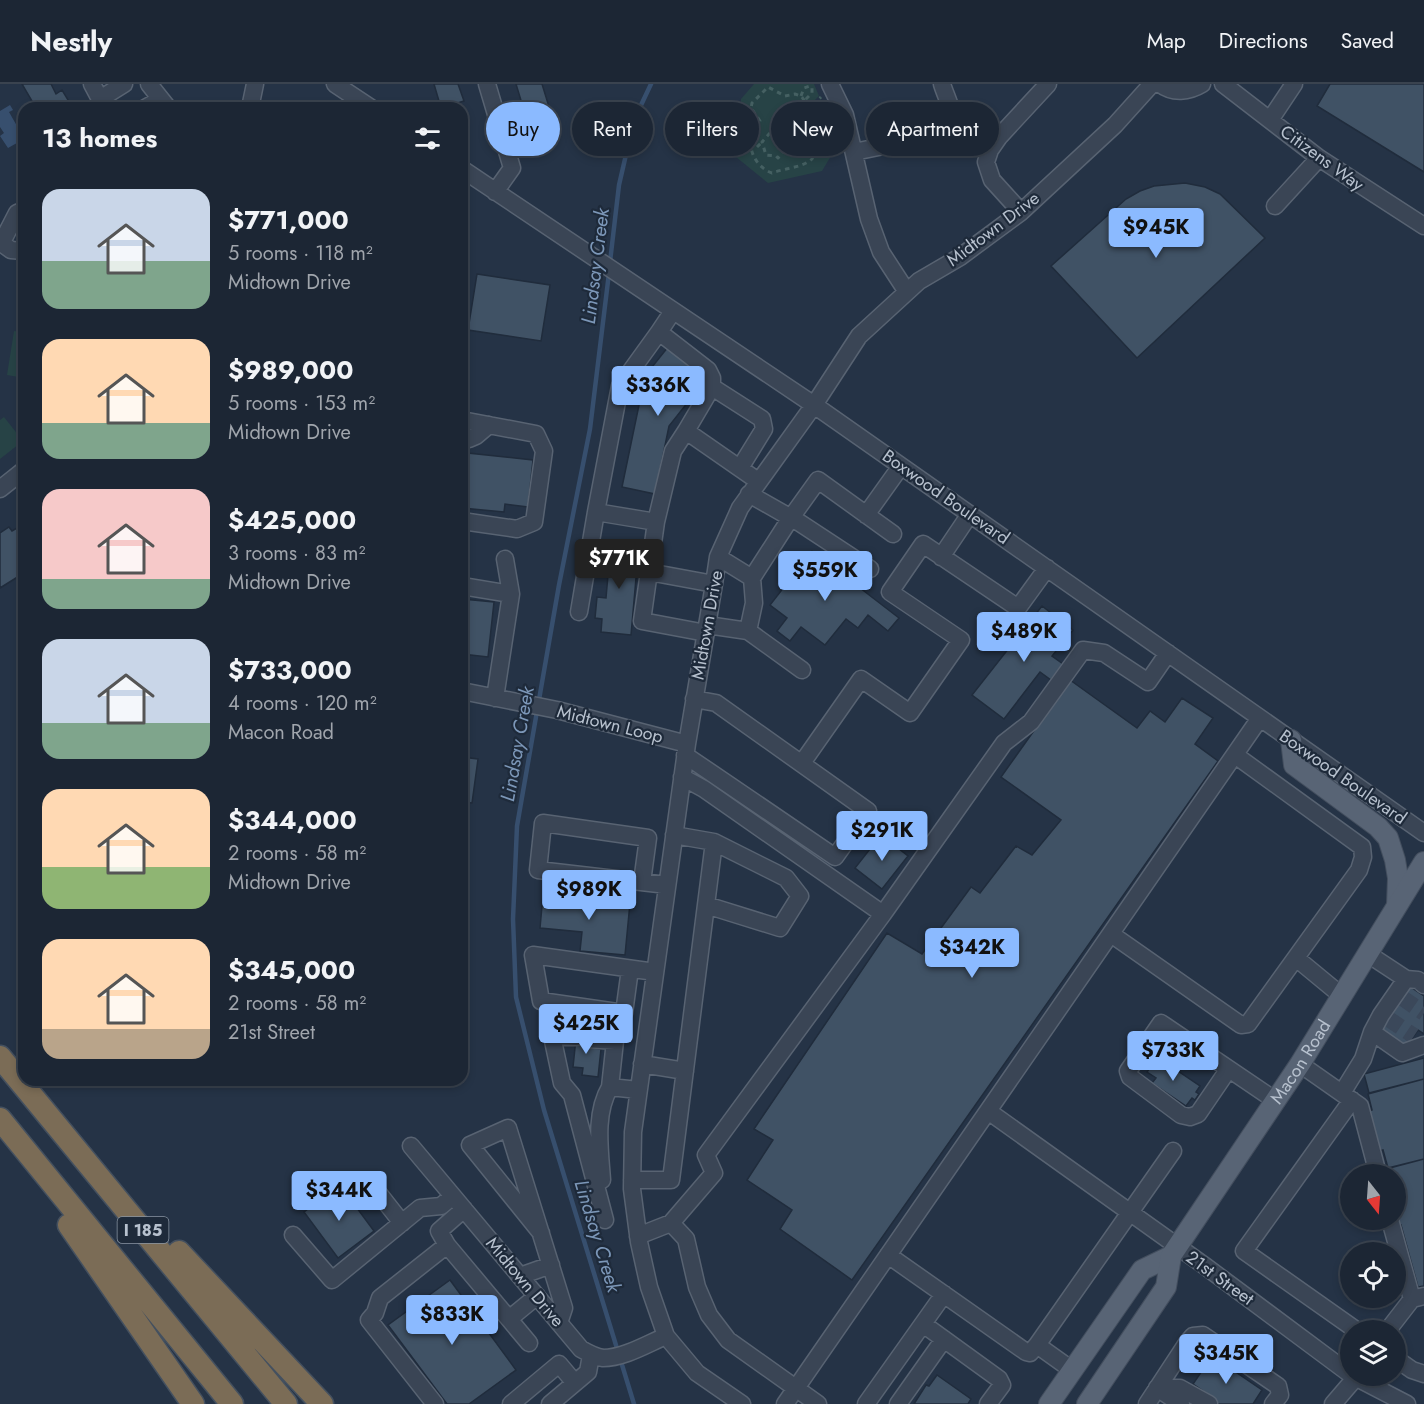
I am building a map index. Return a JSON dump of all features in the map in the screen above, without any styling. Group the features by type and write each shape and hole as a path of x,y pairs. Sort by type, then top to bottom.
{"highway":[{"name":"I 185","path":"0,1057 18,1078"},
{"name":"I 185","path":"24,1086 286,1404"},
{"path":"36,1100 322,1404"},
{"name":"I 185","path":"0,1119 232,1404"},
{"path":"0,1126 193,1404"}],"main road":[{"path":"1291,740 1294,765 1378,827 1388,838 1398,878 1397,905"},
{"name":"Macon Road","path":"1087,1404 1166,1287 1174,1251 1300,1064 1424,862"},
{"name":"Macon Road","path":"1049,1404 1142,1270 1174,1251"}],"street":[{"path":"92,84 100,99 124,84"},
{"path":"251,102 255,84"},
{"path":"335,84 361,102"},
{"path":"487,84 512,168 495,192"},
{"path":"907,292 881,252 869,219 854,152 942,134 950,127 953,117 942,84"},
{"path":"1021,212 992,180 986,162 990,150 999,137 1048,84"},
{"name":"Midtown Drive","path":"742,1404 697,1373 666,1336 649,1287 638,1236 632,1180 633,1132 642,1065 686,749 718,557 740,508 814,405 859,336 919,281 960,257 1021,212 1115,125 1152,84"},
{"path":"1160,84 1174,91 1184,91 1202,84"},
{"name":"Citizens Way","path":"1223,84 1319,158 1424,226"},
{"path":"1269,120 1294,84"},
{"path":"832,88 839,102"},
{"path":"1275,206 1319,158"},
{"name":"Boxwood Boulevard","path":"468,173 814,405 1424,833"},
{"path":"18,213 1,242 11,250 18,251"},
{"path":"579,612 620,386 673,310"},
{"path":"659,332 708,370 712,378 712,387 673,451 657,522 642,621 706,629 748,631 802,670"},
{"path":"712,387 762,418 764,429 740,468"},
{"path":"468,421 536,434 544,451 534,522 517,529 468,522"},
{"path":"469,439 489,425"},
{"path":"686,431 740,468 754,488 790,519 800,523 870,569"},
{"path":"866,515 901,466"},
{"path":"0,489 18,475"},
{"path":"748,631 754,603 753,578 818,480 893,534"},
{"path":"596,512 657,522"},
{"path":"941,557 970,514"},
{"path":"694,699 716,703 802,763 861,679 910,713 961,640 890,592 923,544 1018,608 1047,568"},
{"path":"718,557 753,578"},
{"path":"495,698 511,594 505,559"},
{"path":"649,572 714,584"},
{"path":"468,587 511,594"},
{"path":"638,1236 671,1224 714,1173 706,1155 883,914 1004,743 1031,722 1083,650 1104,653 1148,682 1168,653"},
{"name":"Midtown Loop","path":"468,692 557,710 686,749 835,857 868,811 802,763"},
{"path":"785,1404 1260,718"},
{"path":"1111,934 1241,1025 1248,1024 1359,870 1363,857 1362,847 1235,755"},
{"path":"682,777 704,789 883,914"},
{"path":"642,882 648,838 543,823 538,870 667,885"},
{"path":"674,835 714,842 786,878 800,896 780,928 706,905"},
{"path":"632,1180 671,1180 714,842"},
{"path":"1368,954 1406,979 1418,980 1424,985"},
{"path":"630,969 624,1013 541,1000 533,955 655,972"},
{"path":"1296,958 1342,996"},
{"path":"1342,1320 1244,1251 1347,1097 1372,1032 1398,995 1406,979"},
{"path":"1228,1070 1198,1114 1190,1117 1181,1115 1130,1077 1128,1071 1161,1023 1276,1101"},
{"path":"1372,1032 1402,1053 1421,1042"},
{"path":"552,1036 615,1041 606,1093 599,1140 605,1220 572,1095 562,1083 552,1036"},
{"path":"1300,1064 1360,1106 1375,1164"},
{"path":"642,1065 685,1071"},
{"path":"572,1095 639,1090"},
{"name":"21st Street","path":"988,1111 1130,1213 1174,1251 1340,1366"},
{"path":"541,1233 470,1145 508,1128 541,1233 551,1265 564,1308 559,1323"},
{"name":"Midtown Drive","path":"411,1146 581,1349 591,1355"},
{"path":"888,1255 1030,1353 1173,1151"},
{"path":"369,1181 402,1223"},
{"path":"293,1235 332,1280 420,1208 441,1206 453,1196"},
{"path":"464,1209 439,1231 447,1245 529,1343"},
{"path":"671,1224 686,1239 697,1287 709,1315 728,1340 818,1404"},
{"path":"1394,1230 1418,1297 1397,1320"},
{"path":"435,1404 369,1320 375,1313 380,1298 447,1245"},
{"path":"520,1276 551,1265"},
{"path":"866,1404 944,1294"},
{"path":"509,1319 537,1296"},
{"path":"923,1324 999,1379 1002,1385 988,1404"},
{"path":"1159,1399 1187,1343 1193,1336 1203,1335 1278,1386 1280,1395 1273,1404"},
{"path":"550,1404 588,1372 591,1355 603,1358 666,1336"},
{"path":"877,1388 899,1403 944,1339"},
{"path":"1037,1345 1072,1370"},
{"path":"511,1404 559,1364 575,1383"},
{"path":"1406,1366 1424,1374"},
{"path":"1333,1404 1346,1386"},
{"name":"21st Street","path":"1373,1386 1407,1404"},
{"path":"1159,1399 1180,1388 1209,1404"},
{"path":"1147,1404 1176,1393 1194,1404"},
{"path":"1159,1399 1168,1404"},
{"path":"1159,1399 1181,1404"}],"path":[{"path":"807,102 804,96 795,94 785,96 768,87 752,104 760,121 753,134 751,145 755,160 772,173 810,162 814,156"},
{"path":"815,102 832,88"},
{"path":"759,145 770,133"},
{"path":"762,142 766,155 771,156"}],"green space":[{"path":"754,84 814,84 819,96 816,102 771,102 771,156 831,156 822,171 768,183 736,157 759,156 759,102 741,102"},
{"path":"14,331 18,331 18,377 7,375"},
{"path":"4,417 18,435 18,445 0,459 0,420"}],"water":[{"path":"10,105 13,110 9,112 18,126 18,142 8,148 0,136 4,133 0,127 0,111"}],"building":[{"path":"22,84 51,84 56,94 62,90 69,102 32,102"},
{"path":"434,84 458,84 464,101 439,102"},
{"path":"516,84 542,84 548,102 521,102"},
{"path":"1330,84 1424,84 1424,172 1317,106"},
{"path":"1185,183 1205,187 1220,194 1265,238 1137,358 1051,266 1126,199 1154,186"},
{"path":"477,274 550,285 541,341 468,330"},
{"path":"668,347 707,378 669,426 655,494 622,487 639,405 628,397"},
{"path":"468,430 470,430 468,453"},
{"path":"468,453 533,460 528,507 505,504 504,512 468,509"},
{"path":"9,527 12,531 18,528 18,577 0,588 0,533"},
{"path":"611,541 639,544 631,635 601,632 602,619 595,618 597,597 606,598"},
{"path":"812,551 899,618 888,631 868,615 858,628 846,619 825,645 801,627 790,641 777,631 787,618 770,605"},
{"path":"468,600 494,602 488,657 468,655"},
{"path":"1042,606 1073,630 1052,656 1063,664 1051,680 1040,672 1004,719 972,695"},
{"path":"1070,680 1137,728 1150,711 1165,722 1182,698 1213,718 1195,744 1218,761 852,1280 780,1229 792,1210 747,1180 773,1140 754,1129 887,933 922,954 971,887 980,893 1016,846 1032,855 1061,820 1001,777"},
{"path":"468,758 478,759 472,803 468,803"},
{"path":"881,835 908,856 882,889 855,868"},
{"path":"572,890 587,892 586,899 630,903 625,955 580,951 582,932 540,928 543,895 571,898"},
{"path":"1409,986 1424,996 1424,1034 1418,1030 1405,1048 1378,1030"},
{"path":"577,1029 588,1030 586,1047 601,1049 598,1077 582,1075 583,1068 573,1067"},
{"path":"1157,1057 1200,1086 1195,1100 1192,1098 1186,1106 1152,1083 1156,1078 1147,1072"},
{"path":"1424,1058 1424,1079 1369,1093 1364,1074"},
{"path":"1424,1079 1424,1159 1404,1164 1387,1164 1383,1150 1379,1151 1368,1111 1372,1110 1368,1094"},
{"path":"1424,1159 1424,1286 1418,1287 1402,1230 1406,1230 1405,1164"},
{"path":"340,1185 374,1231 338,1258 304,1212"},
{"path":"450,1280 516,1370 469,1404 447,1404 388,1325"},
{"path":"1212,1356 1262,1390 1253,1404 1213,1404 1216,1400 1193,1384"},
{"path":"937,1375 971,1399 968,1404 914,1404 926,1385 929,1386"}],"waterway":[{"name":"Lindsay Creek","path":"610,262 619,185 634,120 651,84"},
{"name":"Lindsay Creek","path":"609,273 590,429 559,585 517,826 513,919 516,997 544,1110 634,1404"}],"tunnel":[{"path":"1401,997 1424,1013"},
{"path":"1387,1018 1414,1036"}]}
